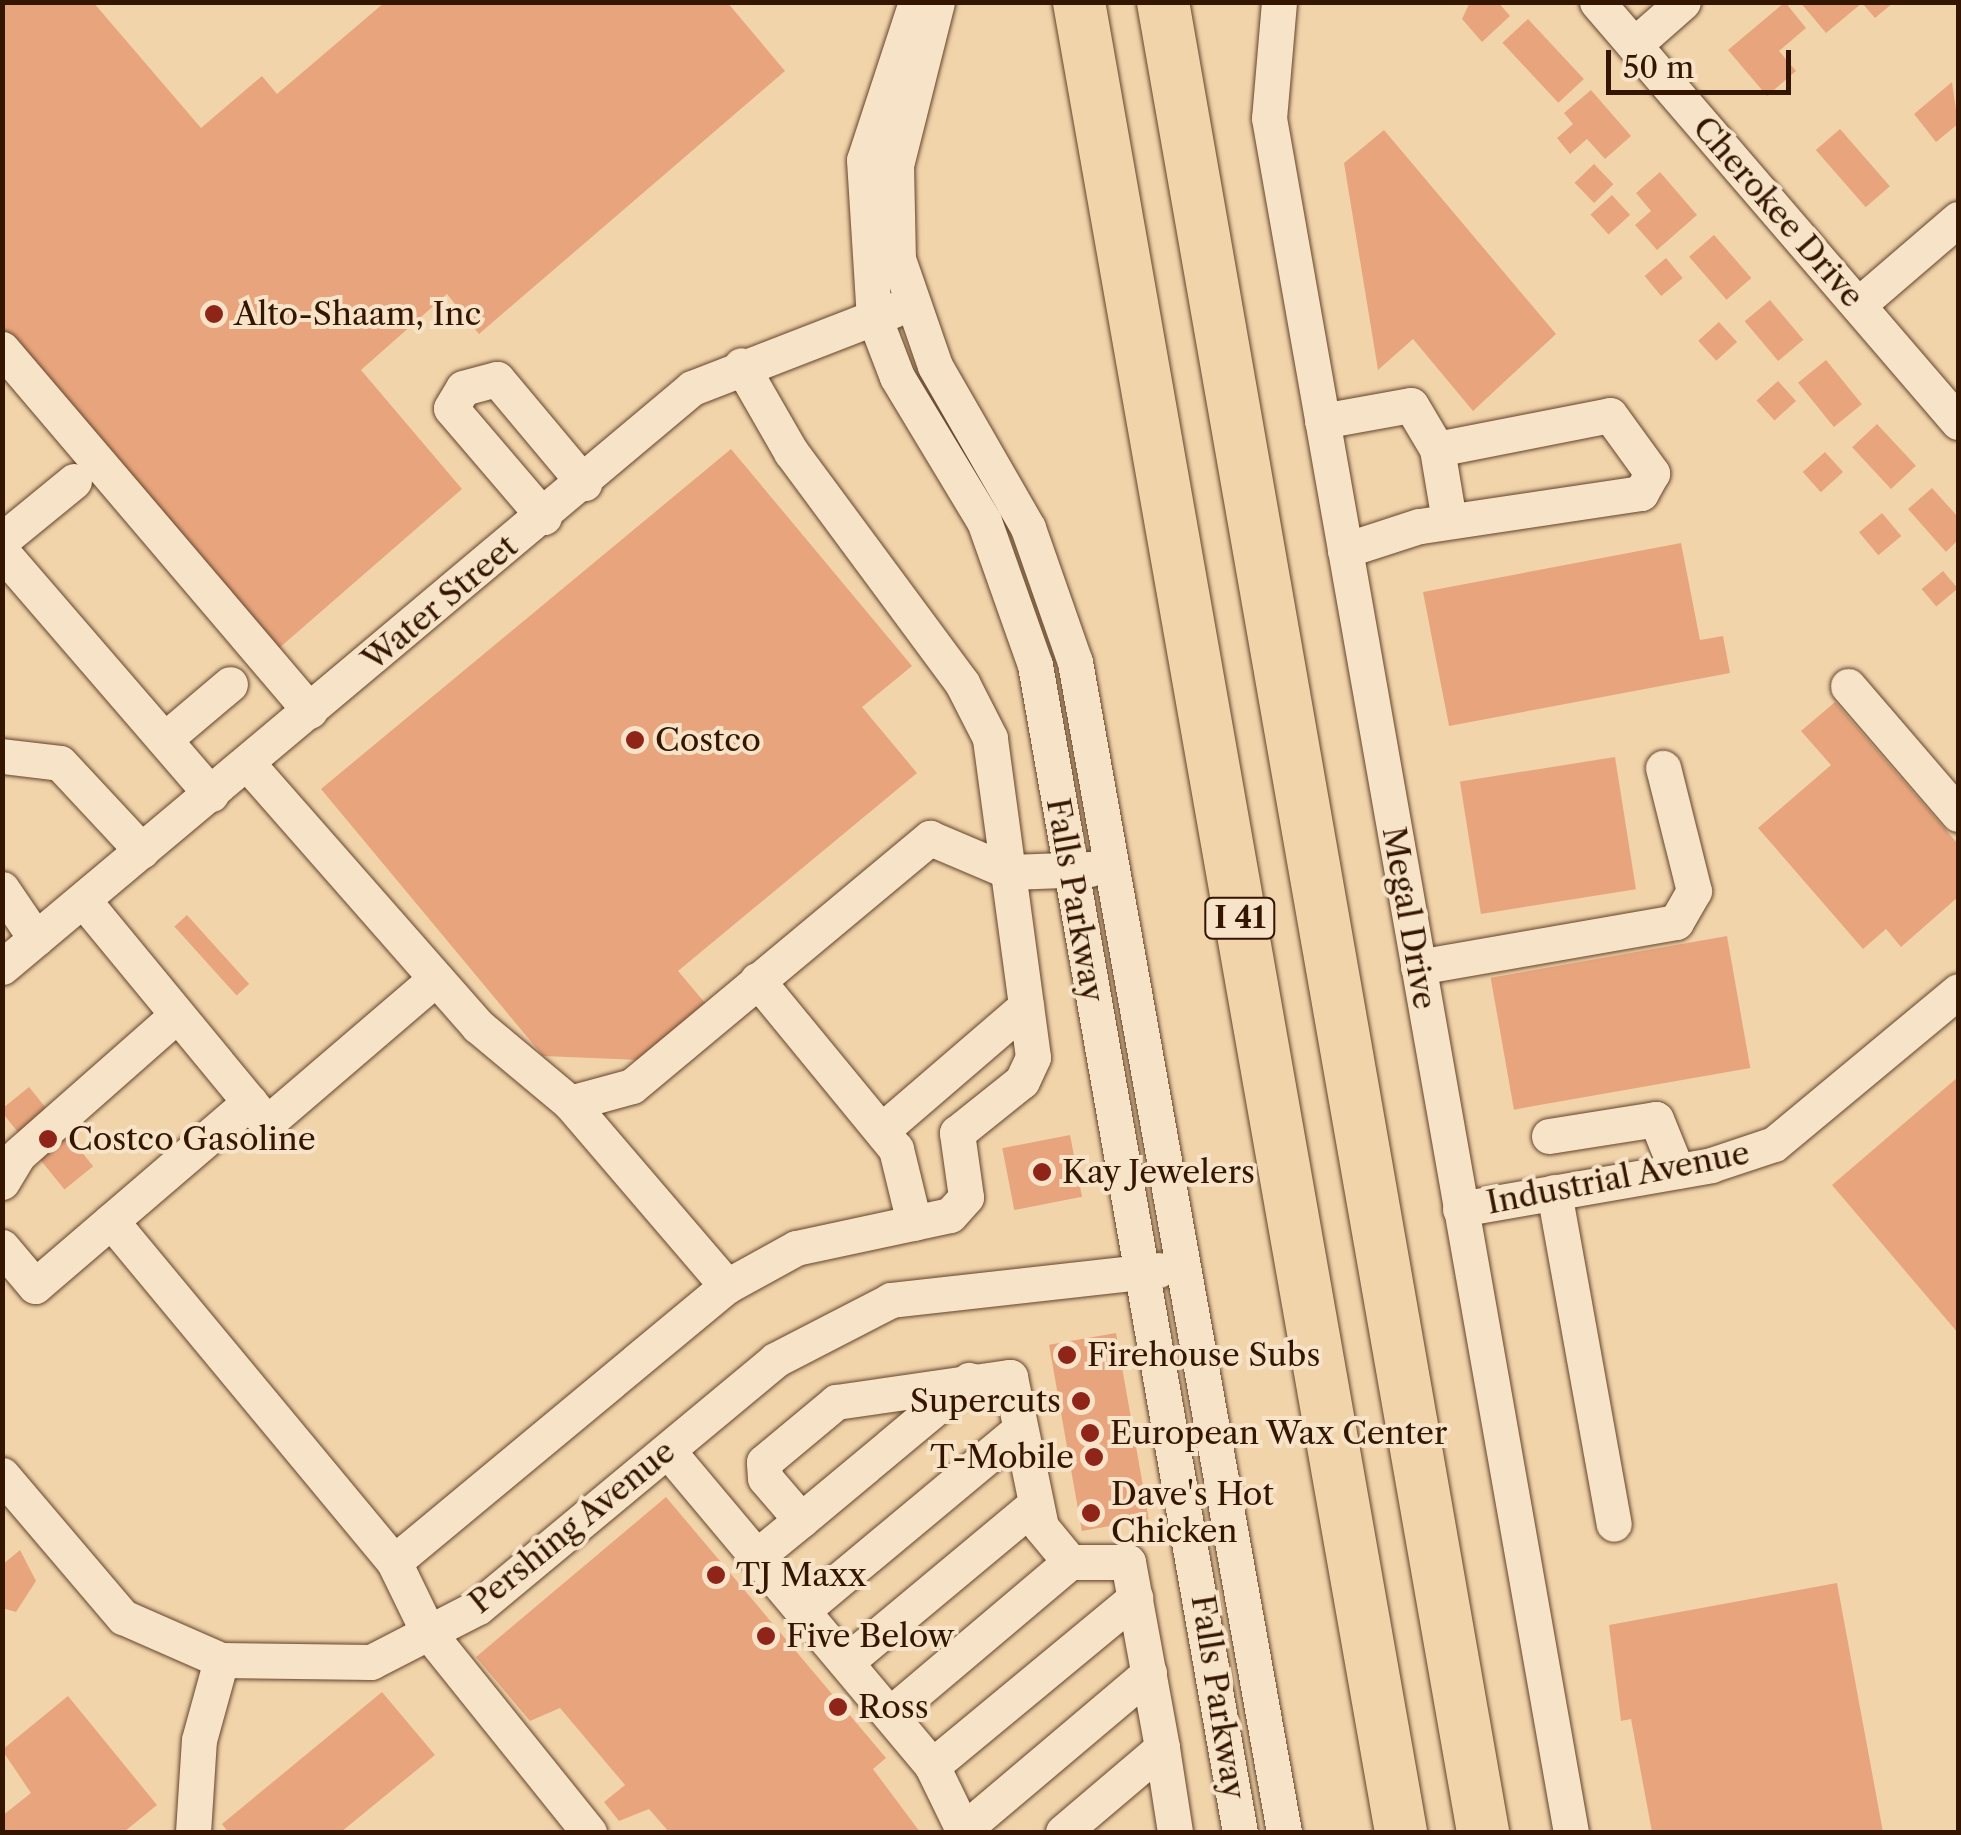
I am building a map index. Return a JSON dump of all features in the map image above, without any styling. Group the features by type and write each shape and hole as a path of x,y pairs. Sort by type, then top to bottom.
{"highway":[{"name":"I 41","path":"1078,2 1401,1832"},
{"name":"I 41","path":"1162,2 1483,1832"}],"street":[{"name":"Falls Parkway","path":"916,2 864,160 874,317 897,378 984,520 1035,665 1138,1272 1240,1832"},
{"name":"Falls Parkway","path":"937,2 896,164 898,259 935,366 1028,528 1075,662 1284,1832"},
{"name":"Megal Drive","path":"1279,2 1269,118 1570,1832"},
{"name":"Cherokee Drive","path":"1596,2 1958,422"},
{"path":"1634,45 1683,2"},
{"path":"1858,305 1958,218"},
{"name":"Water Street","path":"2,967 544,517 692,388 741,364 913,304"},
{"path":"2,348 310,711"},
{"path":"394,1562 727,1286 796,1248 950,1215 966,1197 957,1133 1022,1081 1034,1058 990,738 962,682 791,452 741,364"},
{"path":"544,517 451,408 463,388 497,379 584,483"},
{"path":"1322,421 1411,405 1437,449 1449,522"},
{"path":"1344,550 1449,522 1640,493 1652,473 1610,415 1437,449"},
{"path":"2,540 74,482"},
{"path":"2,552 211,794"},
{"path":"165,740 230,684"},
{"path":"1848,686 1958,814"},
{"path":"2,756 60,764 142,851"},
{"path":"247,763 435,979 570,1103 727,1286"},
{"path":"1418,967 1676,922 1694,892 1663,768"},
{"path":"570,1103 632,1086 930,838 1010,872 1111,868"},
{"path":"2,889 36,939"},
{"path":"83,900 266,1123 435,979"},
{"path":"757,980 882,1130 914,1222"},
{"name":"Industrial Avenue","path":"1460,1209 1677,1171 1774,1144 1958,991"},
{"path":"882,1130 1026,1006"},
{"path":"2,1182 18,1155 178,1015"},
{"path":"2,1247 34,1286 250,1102"},
{"path":"1549,1136 1656,1119 1677,1171"},
{"path":"1554,1192 1614,1524"},
{"path":"111,1221 394,1562 428,1632 589,1832"},
{"name":"Pershing Avenue","path":"2,1476 123,1617 221,1660 371,1662 478,1607 775,1360 892,1300 1183,1267"},
{"path":"757,1556 973,1376"},
{"path":"801,1520 765,1478 764,1462 836,1402 973,1376 1010,1377 1032,1506 1070,1562"},
{"path":"802,1610 1020,1430"},
{"path":"668,1451 932,1766 963,1832 1148,1673"},
{"path":"846,1662 1032,1506"},
{"path":"890,1714 1070,1562 1119,1555 1135,1598 1162,1748 1170,1829"},
{"path":"932,1766 1135,1598"},
{"path":"193,1832 199,1740 221,1660"},
{"path":"1063,1832 1162,1748"}],"building":[{"name":"Alto-Shaam, Inc","path":"2,2 93,2 201,128 262,76 277,94 385,2 727,2 785,71 479,334 447,294 361,370 462,489 270,656 2,341"},
{"path":"1470,2 1498,2 1510,16 1482,42 1462,19"},
{"path":"1785,2 1806,28 1779,51 1796,71 1767,96 1728,50"},
{"path":"1800,2 1894,2 1875,18 1862,3 1826,33"},
{"path":"1528,19 1584,79 1558,103 1502,43"},
{"path":"1952,82 1958,124 1936,142 1914,114"},
{"path":"1591,90 1631,136 1605,159 1587,139 1570,154 1557,138 1573,124 1564,113"},
{"path":"1840,129 1890,186 1866,207 1816,150"},
{"path":"1384,130 1556,334 1473,411 1413,339 1378,370 1344,163"},
{"path":"1594,164 1613,184 1594,203 1575,183"},
{"path":"1660,172 1697,215 1657,250 1635,225 1651,211 1636,193"},
{"path":"1612,195 1630,215 1609,234 1590,214"},
{"path":"1714,235 1751,278 1726,300 1689,257"},
{"path":"1666,258 1683,278 1661,296 1645,276"},
{"path":"1770,300 1803,340 1778,361 1745,321"},
{"path":"1719,322 1737,342 1716,361 1698,341"},
{"path":"1826,360 1862,404 1834,427 1798,383"},
{"path":"1778,381 1796,401 1775,420 1756,400"},
{"path":"1877,424 1916,466 1891,489 1852,447"},
{"name":"Costco","path":"731,449 912,666 862,707 917,773 678,971 706,1004 640,1060 543,1056 321,789"},
{"path":"1825,452 1843,472 1821,492 1803,472"},
{"path":"1932,488 1958,517 1958,540 1946,552 1908,509"},
{"path":"1882,513 1901,536 1878,555 1859,532"},
{"path":"1681,543 1700,640 1723,636 1730,673 1449,726 1423,592"},
{"path":"1943,571 1958,589 1936,607 1922,589"},
{"path":"1835,702 1958,844 1958,897 1901,947 1886,929 1863,949 1758,828 1831,765 1801,731"},
{"path":"1615,757 1636,889 1481,914 1460,782"},
{"path":"187,915 249,984 237,995 174,926"},
{"path":"1727,936 1750,1068 1514,1110 1491,978"},
{"path":"1958,1077 1958,1333 1832,1185"},
{"name":"Costco Gasoline","path":"29,1087 93,1166 64,1190 2,1112"},
{"name":"Kay Jewelers","path":"1070,1135 1082,1197 1014,1210 1002,1148"},
{"path":"1116,1333 1149,1519 1082,1531 1049,1345"},
{"path":"666,1497 886,1758 873,1769 920,1832 669,1832 649,1809 619,1821 604,1802 625,1785 560,1708 530,1721 476,1657"},
{"path":"20,1550 36,1581 16,1612 2,1608 2,1565"},
{"path":"1837,1583 1883,1832 1652,1832 1631,1719 1621,1721 1609,1625"},
{"path":"382,1692 435,1755 341,1832 228,1832 222,1824"},
{"path":"68,1696 157,1805 124,1832 2,1832 2,1816 31,1793 2,1750"}],"place":[{"name":"Alto-Shaam, Inc","path":"214,314"},
{"name":"Costco","path":"635,740"},
{"name":"Costco Gasoline","path":"48,1139"},
{"name":"Kay Jewelers","path":"1042,1172"},
{"name":"Firehouse Subs","path":"1067,1355"},
{"name":"Supercuts","path":"1081,1401"},
{"name":"European Wax Center","path":"1090,1433"},
{"name":"T-Mobile","path":"1094,1457"},
{"name":"Dave's Hot Chicken","path":"1091,1513"},
{"name":"TJ Maxx","path":"716,1575"},
{"name":"Five Below","path":"766,1636"},
{"name":"Ross","path":"838,1707"}]}
